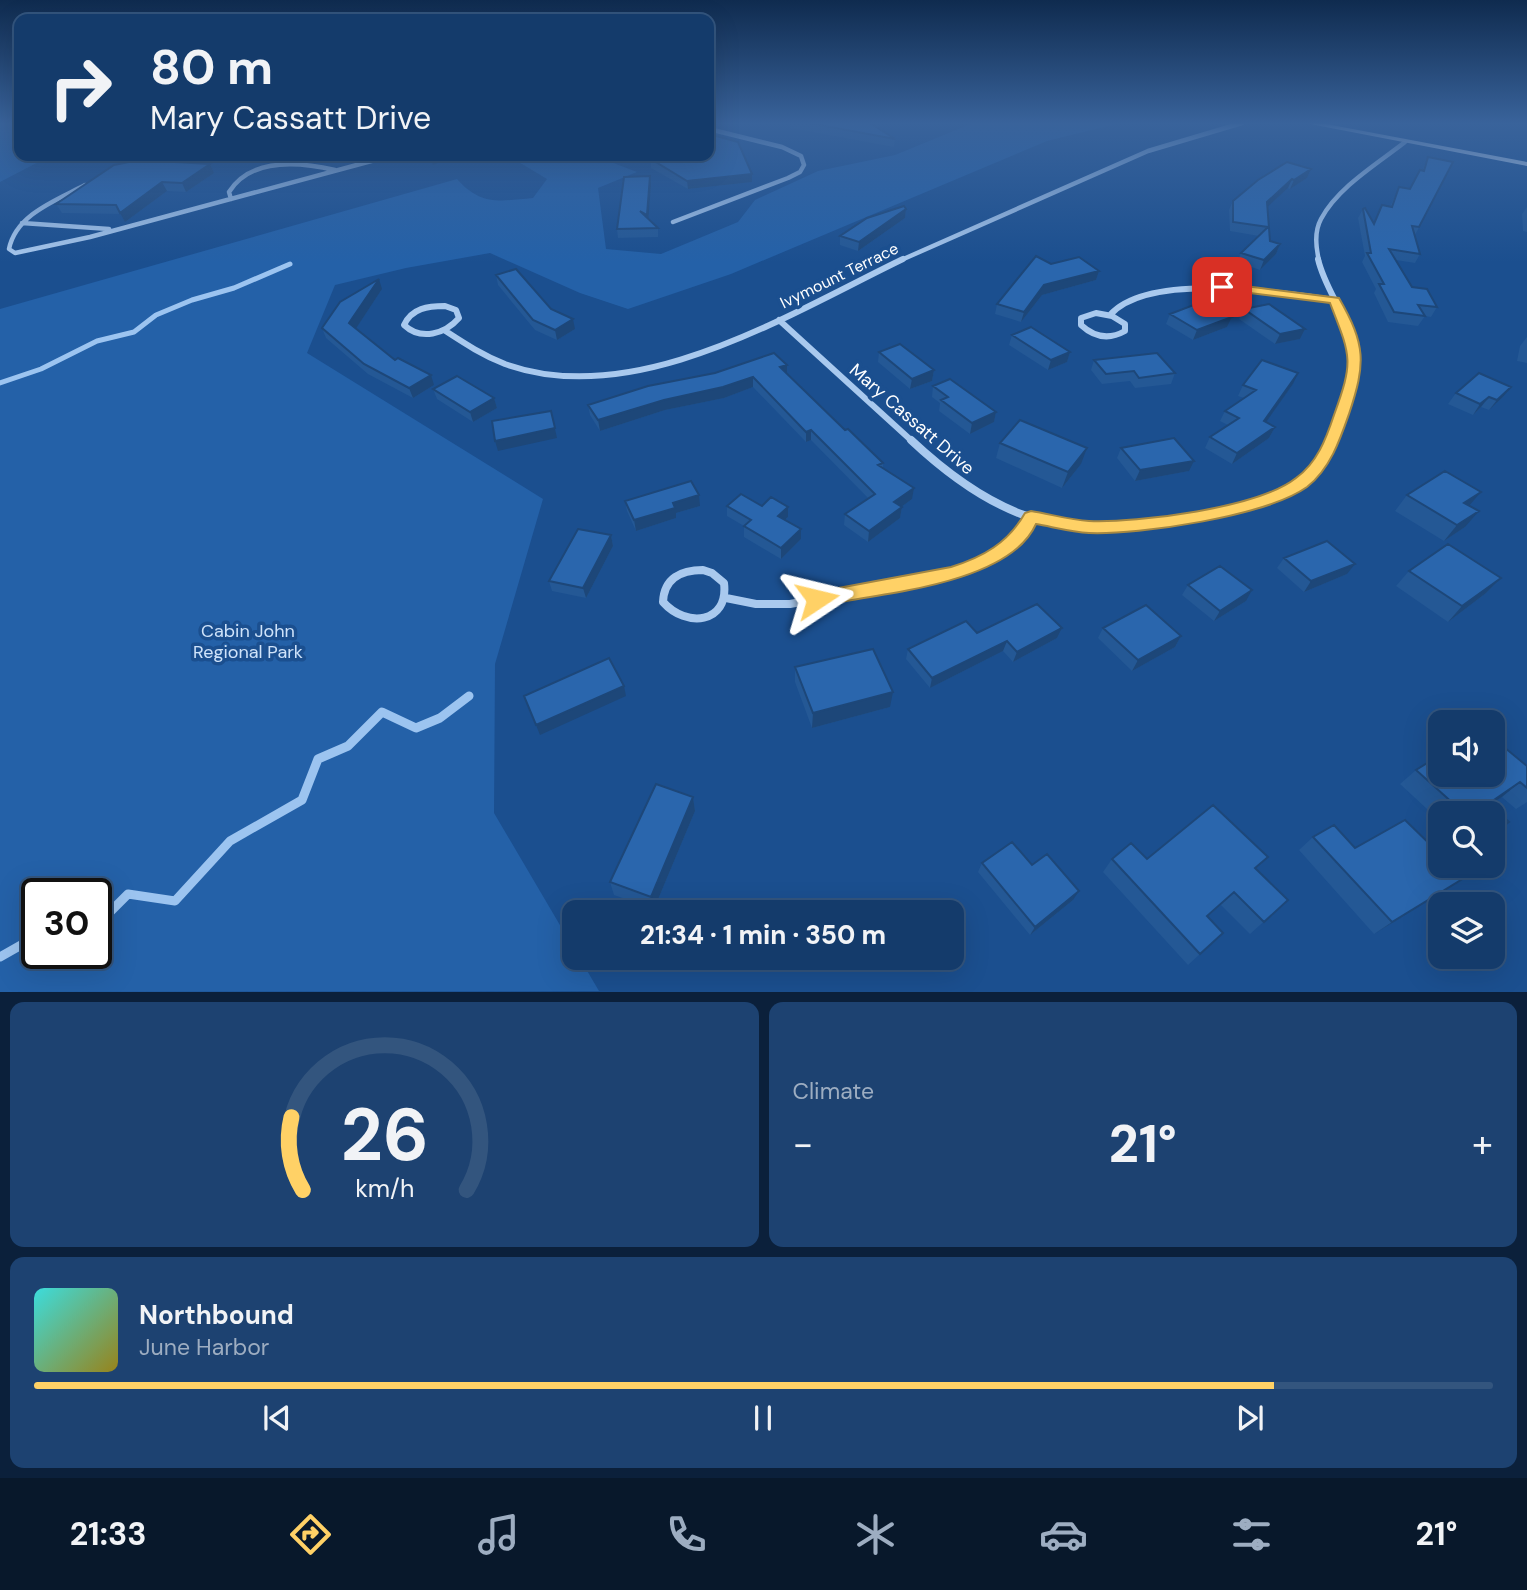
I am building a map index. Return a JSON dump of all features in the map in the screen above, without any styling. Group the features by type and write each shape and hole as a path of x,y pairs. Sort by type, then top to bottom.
{"street":[{"path":"231,199 229,191 233,183 261,169"},
{"path":"673,222 788,178 802,169"},
{"name":"Ivymount Terrace","path":"444,330 465,348 496,363 538,372 578,375 628,373 680,362 716,349 943,240 1107,169"},
{"name":"Mary Cassatt Drive","path":"779,320 958,480 1002,505 1031,517 1089,527 1137,525 1248,506 1276,497 1301,483 1323,461 1354,379 1356,356 1316,257 1316,226 1326,207 1371,169"},
{"path":"85,185 28,217 9,242 9,249 15,253 117,229 335,170"},
{"path":"22,223 117,229"},
{"path":"1110,314 1125,324 1122,334 1110,337 1096,335 1081,325 1084,315 1110,314 1119,306 1136,300 1190,287 1222,287 1334,300"},
{"path":"428,307 452,307 459,314 459,318 444,330 418,334 407,329 405,321 413,312 428,307"},
{"path":"726,598 756,604 790,604 951,574 1002,553 1027,527 1031,517"},
{"path":"703,570 719,577 724,583 726,598 718,611 701,619 691,620 667,609 663,595 665,587 676,575 685,571 703,570"}],"green space":[{"path":"0,169 24,169 0,182"},
{"name":"Cabin John Regional Park","path":"531,169 630,169 637,172 598,188 606,249 661,254 738,222 755,200 826,169 980,169 731,274 628,309 580,293 490,253 406,268 335,285 307,353 543,499 495,664 494,813 562,929 562,970 587,970 599,991 0,992 0,309 457,179 474,194 500,200 533,198 547,179"}],"building":[{"path":"108,169 202,169 182,183 162,182 120,213 116,205 56,204"},
{"path":"668,169 750,169 752,174 687,181"},
{"path":"1275,169 1311,169 1292,179 1267,202 1270,241 1280,244 1264,260 1241,253 1268,227 1233,222 1233,201"},
{"path":"1449,169 1419,227 1412,226 1420,254 1389,249 1412,287 1427,289 1437,307 1418,305 1425,316 1394,312 1379,284 1384,284 1367,253 1371,253 1363,209 1365,208 1374,224 1382,205 1392,207 1399,187 1410,189 1420,170"},
{"path":"650,176 647,215 640,211 658,228 617,229 624,177"},
{"path":"904,206 906,209 859,242 840,236 867,218"},
{"path":"1036,256 1051,264 1079,257 1099,271 1044,285 1024,312 997,304"},
{"path":"516,269 551,309 573,319 555,330 533,320 496,275"},
{"path":"379,279 349,323 395,360 398,358 431,375 409,388 364,364 322,328 340,302"},
{"path":"1204,301 1232,317 1197,330 1170,314"},
{"path":"1269,304 1305,329 1280,334 1244,309"},
{"path":"1031,327 1070,352 1051,360 1012,335"},
{"path":"900,344 934,370 912,379 879,352"},
{"path":"774,353 787,365 780,367 883,463 878,465 914,488 894,502 902,507 869,531 845,514 875,494 811,430 806,432 753,377 598,420 588,405 648,386 715,373"},
{"path":"1157,353 1175,373 1139,378 1134,371 1106,374 1094,360"},
{"path":"1262,360 1298,373 1264,421 1275,427 1237,453 1210,437 1239,418 1225,411 1256,390 1243,385"},
{"path":"1479,373 1511,387 1497,400 1489,397 1480,404 1456,393"},
{"path":"457,376 494,398 470,412 433,389"},
{"path":"950,379 996,412 972,423 941,400 948,397 933,386"},
{"path":"551,411 555,428 495,441 492,421"},
{"path":"1020,420 1087,448 1068,472 1000,443"},
{"path":"1174,438 1194,461 1140,470 1121,448"},
{"path":"1445,471 1481,492 1464,503 1479,511 1457,525 1407,495"},
{"path":"691,481 699,495 673,503 675,508 634,520 625,501"},
{"path":"741,494 762,506 771,497 788,507 778,516 801,529 781,548 744,526 751,520 727,506"},
{"path":"578,529 611,535 583,588 549,581"},
{"path":"1327,541 1355,564 1311,581 1284,558"},
{"path":"1448,544 1501,578 1462,606 1409,571"},
{"path":"1220,566 1252,590 1220,611 1188,585"},
{"path":"1037,604 1062,628 1017,652 1007,641 932,678 908,649 966,621 977,633"},
{"path":"1146,605 1181,636 1138,660 1103,628"},
{"path":"873,649 893,692 813,713 795,667"},
{"path":"609,658 624,686 536,725 524,696"},
{"path":"1505,748 1527,766 1527,788 1520,782 1492,801 1451,801 1435,787 1505,787"},
{"path":"1428,762 1428,781 1416,770"},
{"path":"656,784 693,797 651,897 610,882"},
{"path":"1213,805 1268,857 1255,868 1288,900 1264,922 1234,892 1207,916 1223,933 1200,954 1112,859 1131,843 1147,859"},
{"path":"1405,820 1428,842 1428,878 1464,878 1441,892 1428,892 1428,900 1392,922 1313,837 1334,825 1355,848"},
{"path":"1012,842 1032,865 1047,854 1079,891 1035,927 982,863"}],"waterway":[{"path":"0,383 41,369 97,341 134,332 156,315 192,300 234,288 290,264"},
{"path":"112,910 128,894 175,901 230,841 302,800 318,759 348,746 382,712 416,728 440,718 469,696"},
{"path":"0,957 21,945"}],"route":[{"path":"817,599 951,574 978,565 1002,553 1027,527 1031,517 1089,527 1165,522 1248,506 1284,493 1301,483 1323,461 1332,442 1354,379 1356,356 1351,341 1334,300 1222,287"}]}
